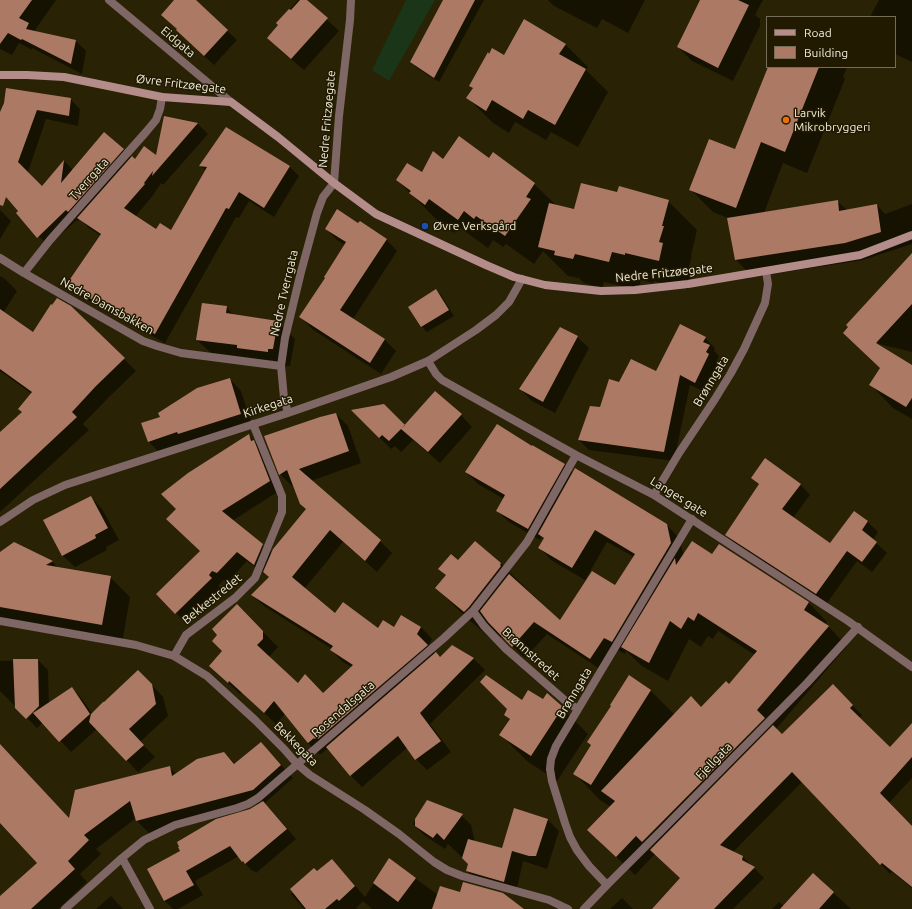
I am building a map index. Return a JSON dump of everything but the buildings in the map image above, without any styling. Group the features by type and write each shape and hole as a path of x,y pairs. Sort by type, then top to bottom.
{"main road":[{"name":"Øvre Fritzøegate","path":"0,75 64,77 162,96 231,102 334,182"},
{"name":"Nedre Fritzøegate","path":"334,182 376,214 514,277 545,285 601,291 635,290 688,284 860,255 912,235"}],"street":[{"name":"Eidgata","path":"109,0 231,102"},
{"name":"Nedre Fritzøegate","path":"334,182 351,0"},
{"name":"Tverrgata","path":"24,273 50,240 156,120 160,109 162,96"},
{"name":"Nedre Tverrgata","path":"288,413 284,398 282,366 285,338 317,212 323,197 334,182"},
{"name":"Nedre Damsbakken","path":"0,258 143,341 181,353 282,366"},
{"name":"Brønngata","path":"654,495 679,452 727,380 744,348 765,303 768,284 766,271"},
{"name":"Kirkegata","path":"0,522 33,500 65,485 288,413 391,377 428,361 476,330 496,315 508,302 522,279"},
{"name":"Langes gate","path":"428,361 436,374 442,380 576,455 654,495 858,627 912,667"},
{"name":"Bekkestredet","path":"174,656 186,635 235,598 255,578 282,512 282,496 253,424"},
{"name":"Rosendalsgata","path":"65,909 144,840 170,828 237,808 258,798 444,638 473,611 527,542 576,455"},
{"name":"Brønngata","path":"607,885 589,866 577,850 570,837 552,781 550,772 551,759 556,746 578,708 692,519"},
{"name":"Brønnstredet","path":"473,611 484,626 506,648 568,703 578,708"},
{"name":"Bekkegata","path":"0,621 136,645 174,656 207,676 255,720 297,764 311,776 388,826 434,862 447,870 462,876 549,900 568,909"},
{"name":"Fjellgata","path":"584,909 801,688 858,627"},
{"path":"122,858 150,909"}],"green space":[{"path":"406,0 435,0 389,81 372,70"}],"place":[{"name":"Larvik Mikrobryggeri","path":"786,120"},
{"name":"Øvre Verksgård","path":"425,226"}]}
